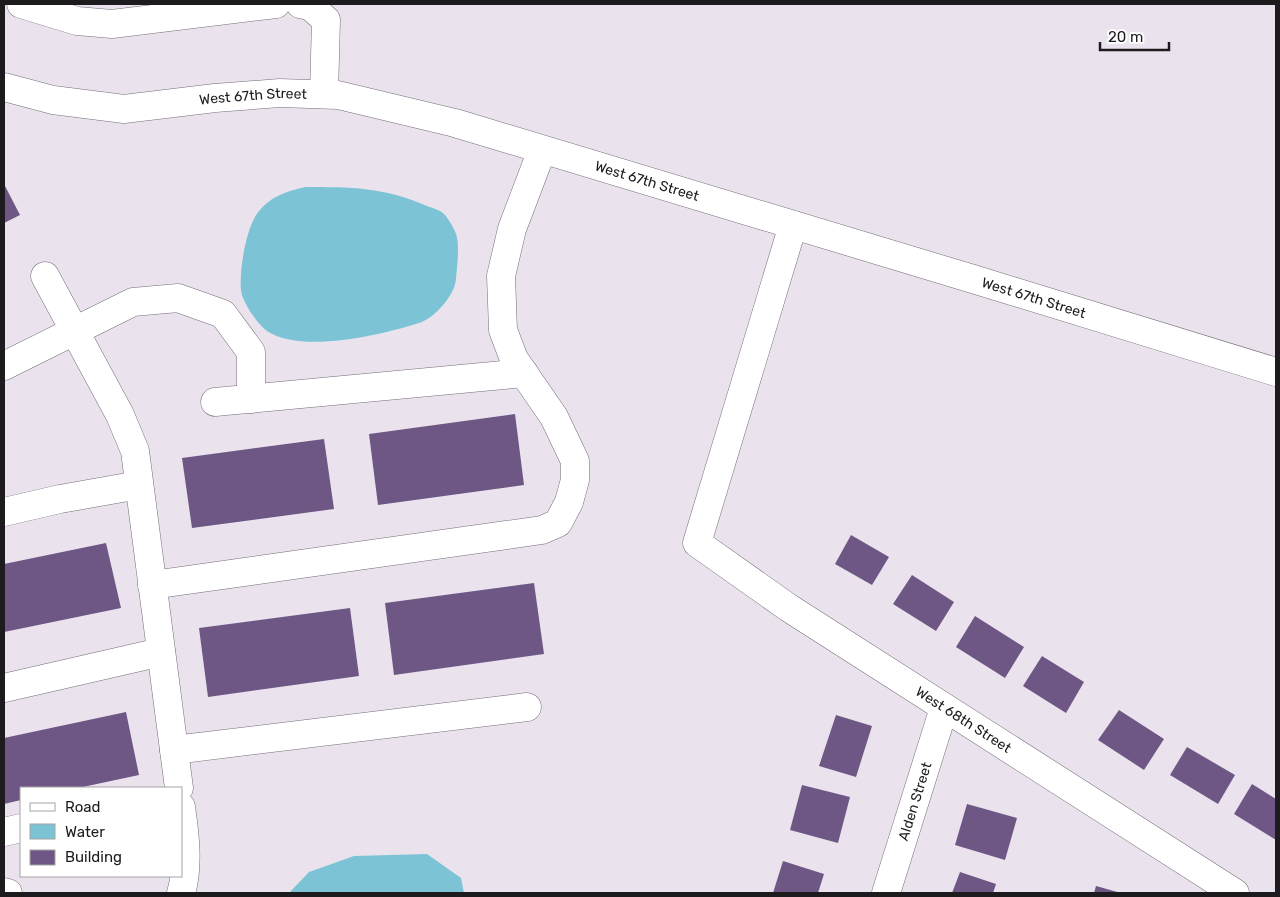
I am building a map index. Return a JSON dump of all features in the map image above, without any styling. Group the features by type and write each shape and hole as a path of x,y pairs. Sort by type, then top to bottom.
{"street":[{"path":"21,4 76,21 112,24 146,12 276,4"},
{"path":"300,4 310,6 326,20 324,94"},
{"name":"West 67th Street","path":"4,87 53,100 124,109 216,98 280,93 338,94 445,121 1276,372"},
{"path":"152,585 542,530 558,523 569,502 575,480 575,461 554,417 514,359 504,330 502,276 512,229 542,150"},
{"name":"West 68th Street","path":"793,225 697,543 789,608 944,708 1203,884 1235,893"},
{"path":"45,276 120,415 135,451 179,787"},
{"path":"4,366 133,302 178,298 223,314 251,352 251,399"},
{"path":"215,402 524,373"},
{"path":"4,512 60,499 139,485"},
{"path":"4,688 161,652"},
{"path":"174,750 527,707"},
{"name":"Alden Street","path":"886,893 944,708"},
{"path":"181,893 185,881 182,814"},
{"path":"4,832 20,828"},
{"path":"4,892 8,893"}],"water":[{"path":"305,187 367,189 396,195 438,210 444,214 455,232 458,249 455,285 443,306 425,321 384,333 342,340 300,341 282,338 263,328 247,307 241,290 242,261 250,227 259,211 269,201 280,195"},
{"path":"427,854 461,878 464,893 289,893 309,872 354,856"}],"building":[{"path":"4,184 20,215 4,223"},
{"path":"515,414 524,485 378,505 369,434"},
{"path":"324,439 334,509 192,528 182,458"},
{"path":"851,535 889,557 872,585 835,564"},
{"path":"106,543 121,608 4,632 4,564"},
{"path":"912,575 954,602 936,631 893,604"},
{"path":"534,583 544,654 394,675 385,603"},
{"path":"350,608 359,676 208,697 199,628"},
{"path":"975,616 1024,647 1005,678 956,647"},
{"path":"1042,656 1084,682 1066,713 1023,686"},
{"path":"1119,710 1164,739 1144,770 1098,740"},
{"path":"126,712 139,775 83,787 20,787 20,800 4,804 4,738"},
{"path":"836,715 872,726 856,777 819,766"},
{"path":"1187,747 1235,775 1218,804 1170,775"},
{"path":"1252,784 1276,799 1276,840 1234,814"},
{"path":"802,785 850,797 838,843 790,830"},
{"path":"967,804 1017,818 1005,860 955,845"},
{"path":"783,861 824,874 818,893 773,893"},
{"path":"960,872 996,884 993,893 952,893"},
{"path":"1096,886 1121,893 1094,893"}]}
